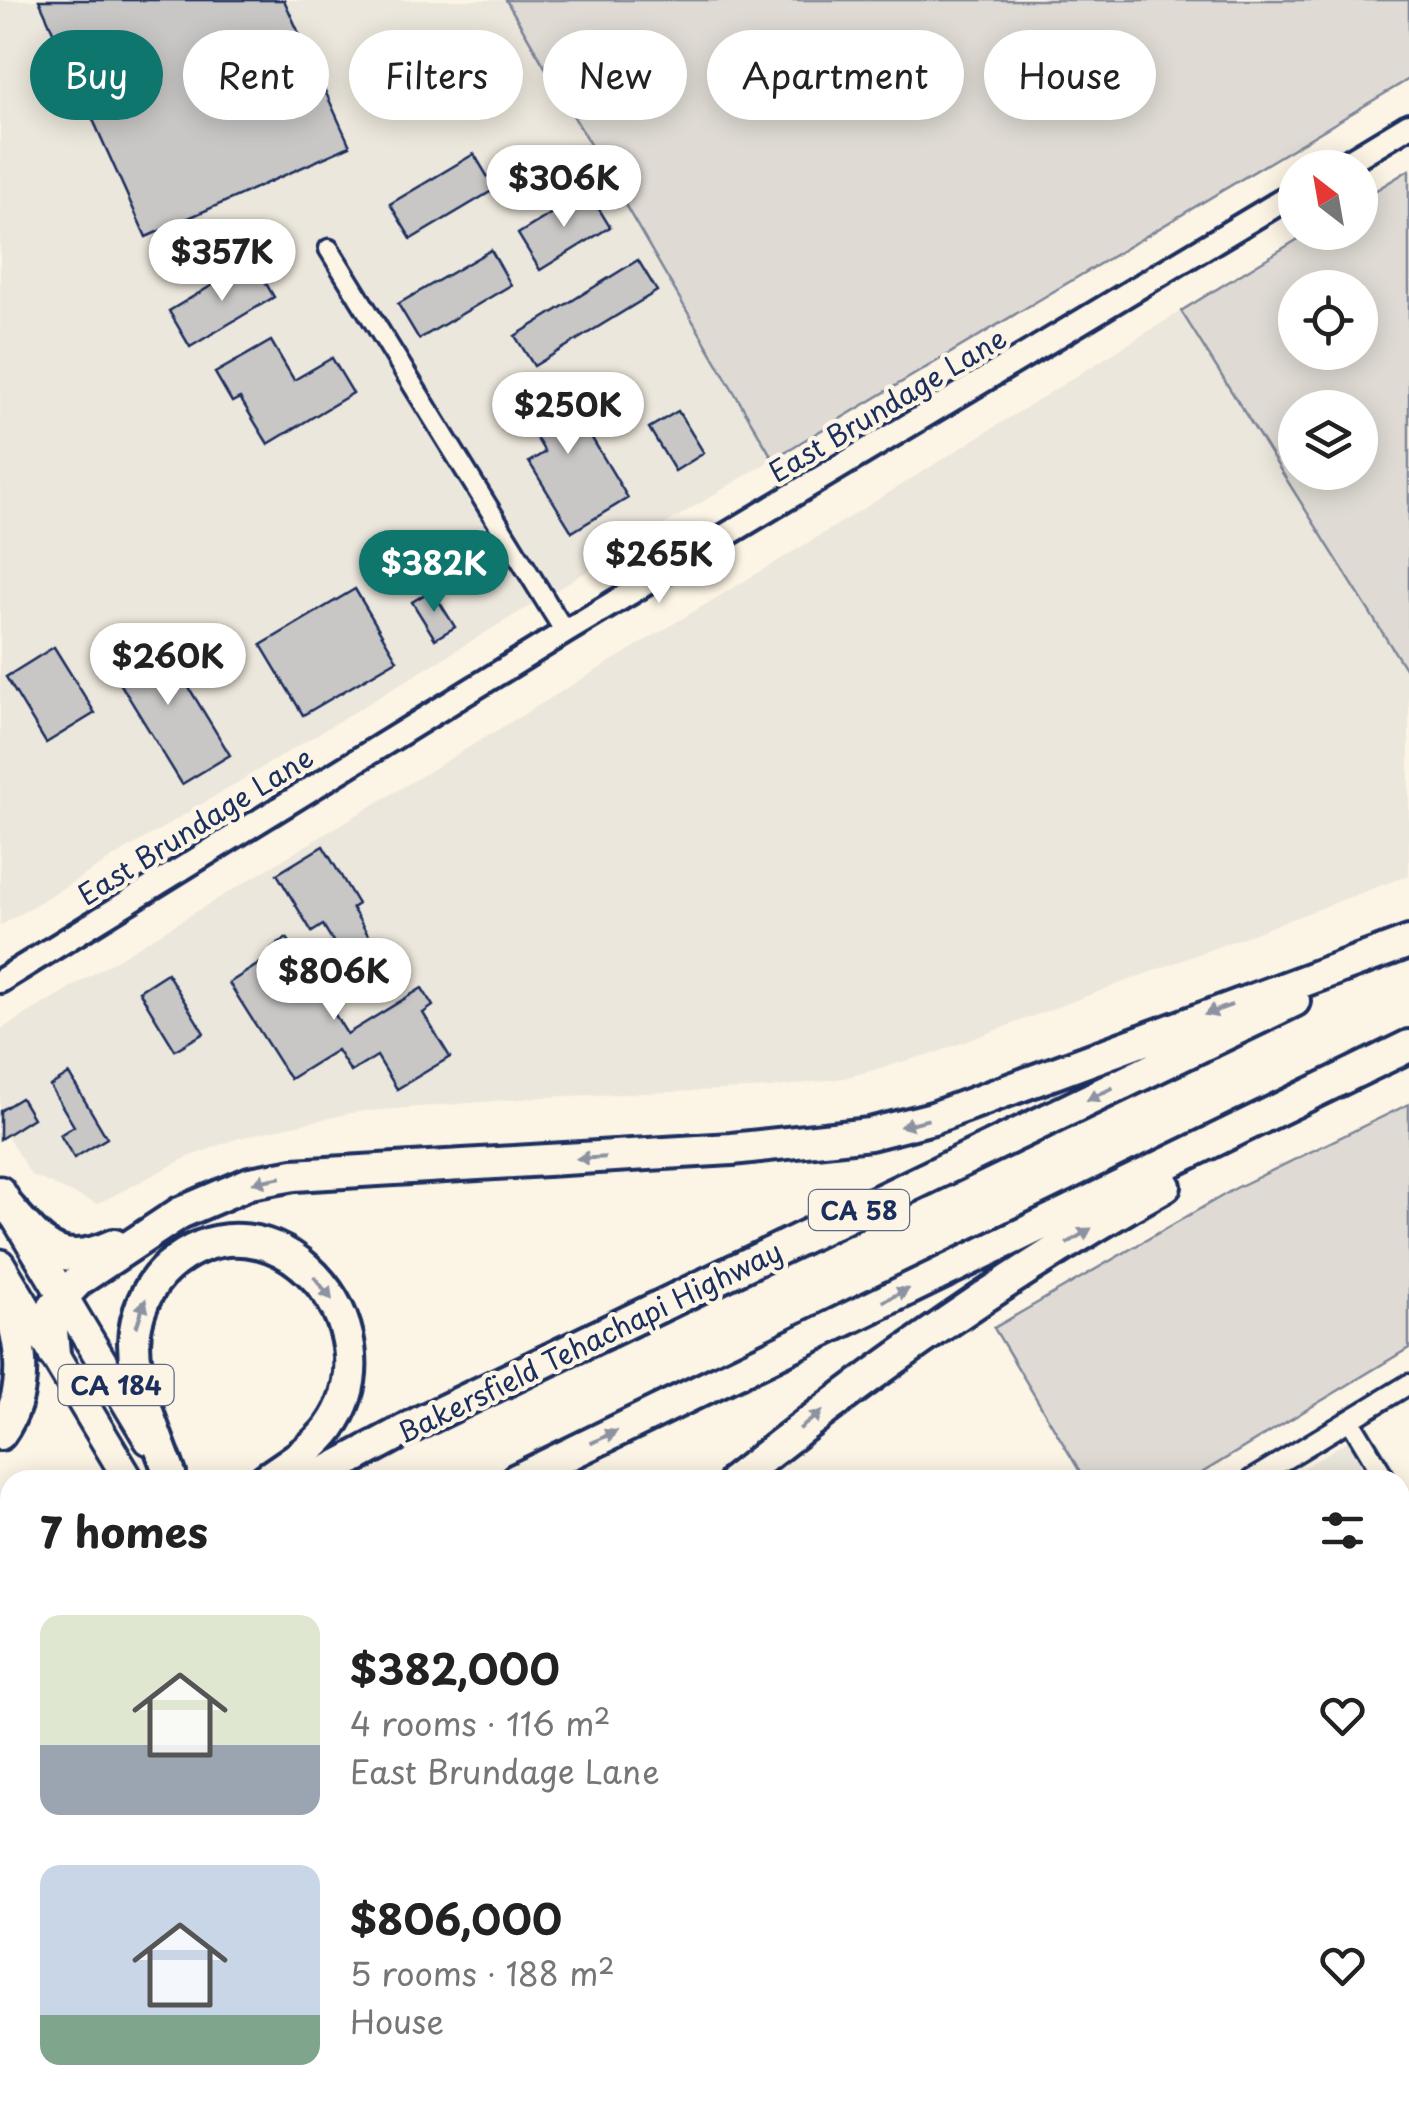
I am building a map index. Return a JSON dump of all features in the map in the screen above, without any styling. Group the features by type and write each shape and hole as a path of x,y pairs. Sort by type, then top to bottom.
{"highway":[{"path":"54,1354 51,1320 62,1295 136,1239 207,1200 250,1183 294,1175 732,1150 870,1134 933,1118 1409,944"},
{"name":"Bakersfield Tehachapi Highway","path":"331,1470 424,1420 1409,944"},
{"path":"537,1470 1409,1048"},
{"path":"747,1470 906,1348 1020,1272 1409,1048"},
{"path":"5,1200 49,1250 64,1256 79,1256 136,1239"},
{"path":"170,1470 139,1382 134,1345 139,1316 152,1285 178,1259 211,1240 234,1239 259,1242 302,1264 333,1299 348,1341 347,1388 330,1426 278,1470"},
{"path":"0,1282 17,1328 21,1376 11,1419 0,1434"}],"main road":[{"path":"1368,150 1409,125"},
{"name":"East Brundage Lane","path":"0,981 566,632 1278,204"},
{"name":"CA 184","path":"5,1200 168,1470"},
{"name":"CA 184","path":"0,1264 124,1470"}],"street":[{"path":"329,249 566,632"},
{"path":"1268,1470 1409,1384"},
{"path":"1350,1420 1380,1470"}],"shaded area":[{"path":"0,0 506,0 543,64 543,120 576,120 773,459 0,926"},
{"path":"506,0 1409,0 1409,79 1290,150 1278,150 1278,157 773,459 576,120 687,120 687,30 543,30 543,64"},
{"path":"1409,170 1409,675 1293,490 1378,490 1378,390 1278,390 1278,466 1181,311 1280,250 1378,250 1378,189"},
{"path":"1181,311 1278,466 1278,490 1293,490 1409,675 1409,875 938,1052 844,1078 771,1088 545,1097 356,1112 239,1138 188,1157 97,1204 31,1175 0,1125 0,1030 824,533"},
{"path":"1409,1104 1409,1348 1207,1470 1079,1470 994,1328 1236,1188"},
{"path":"1370,1427 1396,1470 1300,1470"}],"building":[{"path":"39,0 284,0 298,30 183,30 183,120 329,120 329,100 350,146 146,237 93,120 163,120 163,30 53,30"},
{"path":"474,154 495,189 411,239 390,204"},
{"path":"588,191 610,227 540,270 518,234"},
{"path":"491,250 511,285 419,339 398,304"},
{"path":"638,260 657,291 534,366 515,336"},
{"path":"253,261 274,297 190,347 169,311"},
{"path":"271,341 294,380 332,358 353,393 268,444 240,398 232,402 215,373"},
{"path":"554,375 628,498 572,532 529,462 545,452 513,400"},
{"path":"678,411 704,453 675,471 649,428"},
{"path":"355,589 397,660 303,715 261,645"},
{"path":"432,590 455,627 435,639 412,602"},
{"path":"155,632 230,755 182,784 107,662"},
{"path":"54,647 95,713 46,743 6,677"},
{"path":"323,846 358,904 352,908 370,938 342,956 323,925 312,932 277,874"},
{"path":"287,938 347,1034 422,988 433,1006 423,1013 450,1057 397,1089 377,1056 351,1072 337,1050 290,1079 229,983 276,953 272,948"},
{"path":"167,973 204,1033 175,1050 139,991"},
{"path":"69,1074 107,1138 74,1158 60,1135 74,1126 50,1086"},
{"path":"21,1098 33,1118 0,1139 0,1111"}]}
